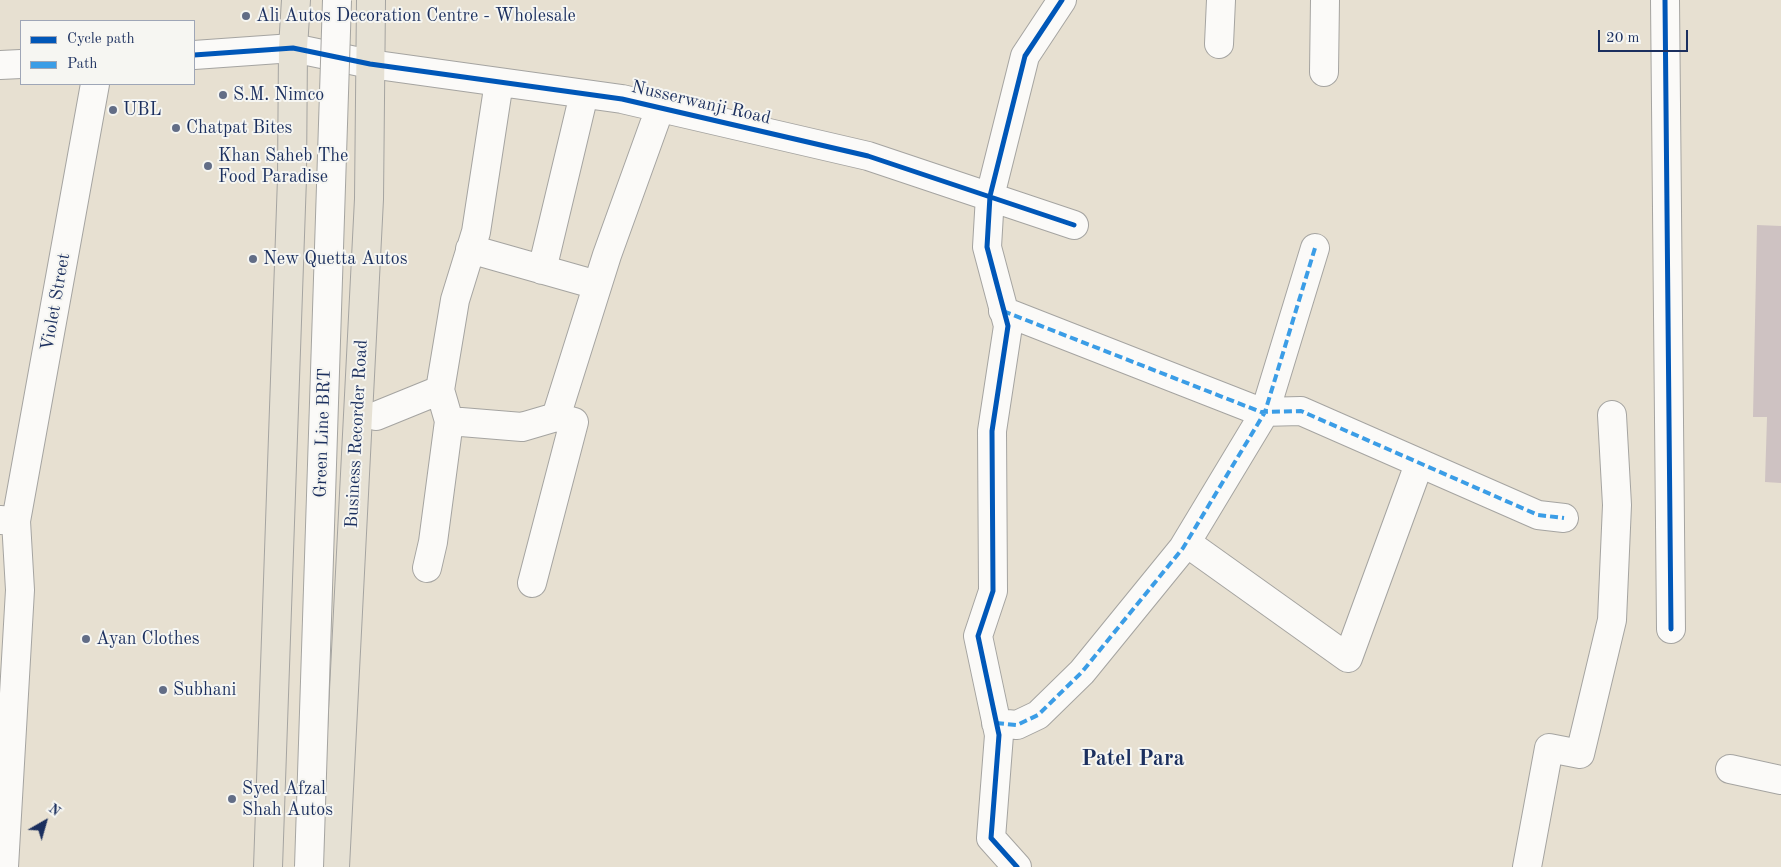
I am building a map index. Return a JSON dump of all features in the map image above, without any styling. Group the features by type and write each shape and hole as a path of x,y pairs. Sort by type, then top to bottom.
{"main road":[{"path":"268,867 292,178 293,48 296,0"},
{"name":"Business Recorder Road","path":"335,867 369,199 371,0"}],"street":[{"name":"Green Line BRT","path":"309,867 337,0"},
{"path":"1017,867 991,838 999,735 978,636 993,591 992,431 1008,326 987,247 990,196 1025,56 1062,0"},
{"path":"1219,44 1220,0"},
{"path":"1324,72 1325,0"},
{"path":"1666,0 1671,629"},
{"name":"Nusserwanji Road","path":"195,56 293,48 370,64 622,99 868,156 1074,225"},
{"path":"0,65 20,64"},
{"path":"427,568 449,421 440,390 455,300 476,232 499,82"},
{"name":"Violet Street","path":"4,867 20,590 8,521 95,85"},
{"path":"542,270 584,94"},
{"path":"556,417 598,285 660,108"},
{"path":"996,723 1017,725 1038,715 1082,672 1187,543 1265,412 1315,248"},
{"path":"470,249 598,285"},
{"path":"1004,311 1261,412 1301,411 1538,515 1564,518"},
{"path":"376,416 440,390"},
{"path":"1527,867 1549,748 1580,754 1612,620 1617,505 1612,415"},
{"path":"449,421 522,427 556,417 574,422 532,583"},
{"path":"1187,543 1348,658 1419,464"},
{"path":"1730,769 1781,780"}],"building":[{"path":"1757,225 1781,226 1781,483 1765,482 1767,417 1753,417"}],"marked path":[{"path":"996,723 1017,725 1038,715 1082,672 1183,548 1265,412 1315,248"},
{"path":"1003,311 1261,412 1301,411 1538,515 1564,518"}],"cycle path":[{"path":"1017,867 991,838 999,735 978,636 993,591 992,431 1008,326 987,247 990,196 1025,56 1062,0"},
{"path":"1665,0 1671,629"},
{"path":"195,55 293,48 370,64 622,99 868,156 1074,225"}],"place":[{"name":"Ali Autos Decoration Centre - Wholesale","path":"246,16"},
{"name":"S.M. Nimco","path":"223,95"},
{"name":"UBL","path":"113,110"},
{"name":"Chatpat Bites","path":"176,128"},
{"name":"Khan Saheb The Food Paradise","path":"208,166"},
{"name":"New Quetta Autos","path":"253,259"},
{"name":"Ayan Clothes","path":"86,639"},
{"name":"Subhani","path":"163,690"},
{"name":"Syed Afzal Shah Autos","path":"232,799"}],"district":[{"name":"Patel Para","path":"1133,759"}]}
